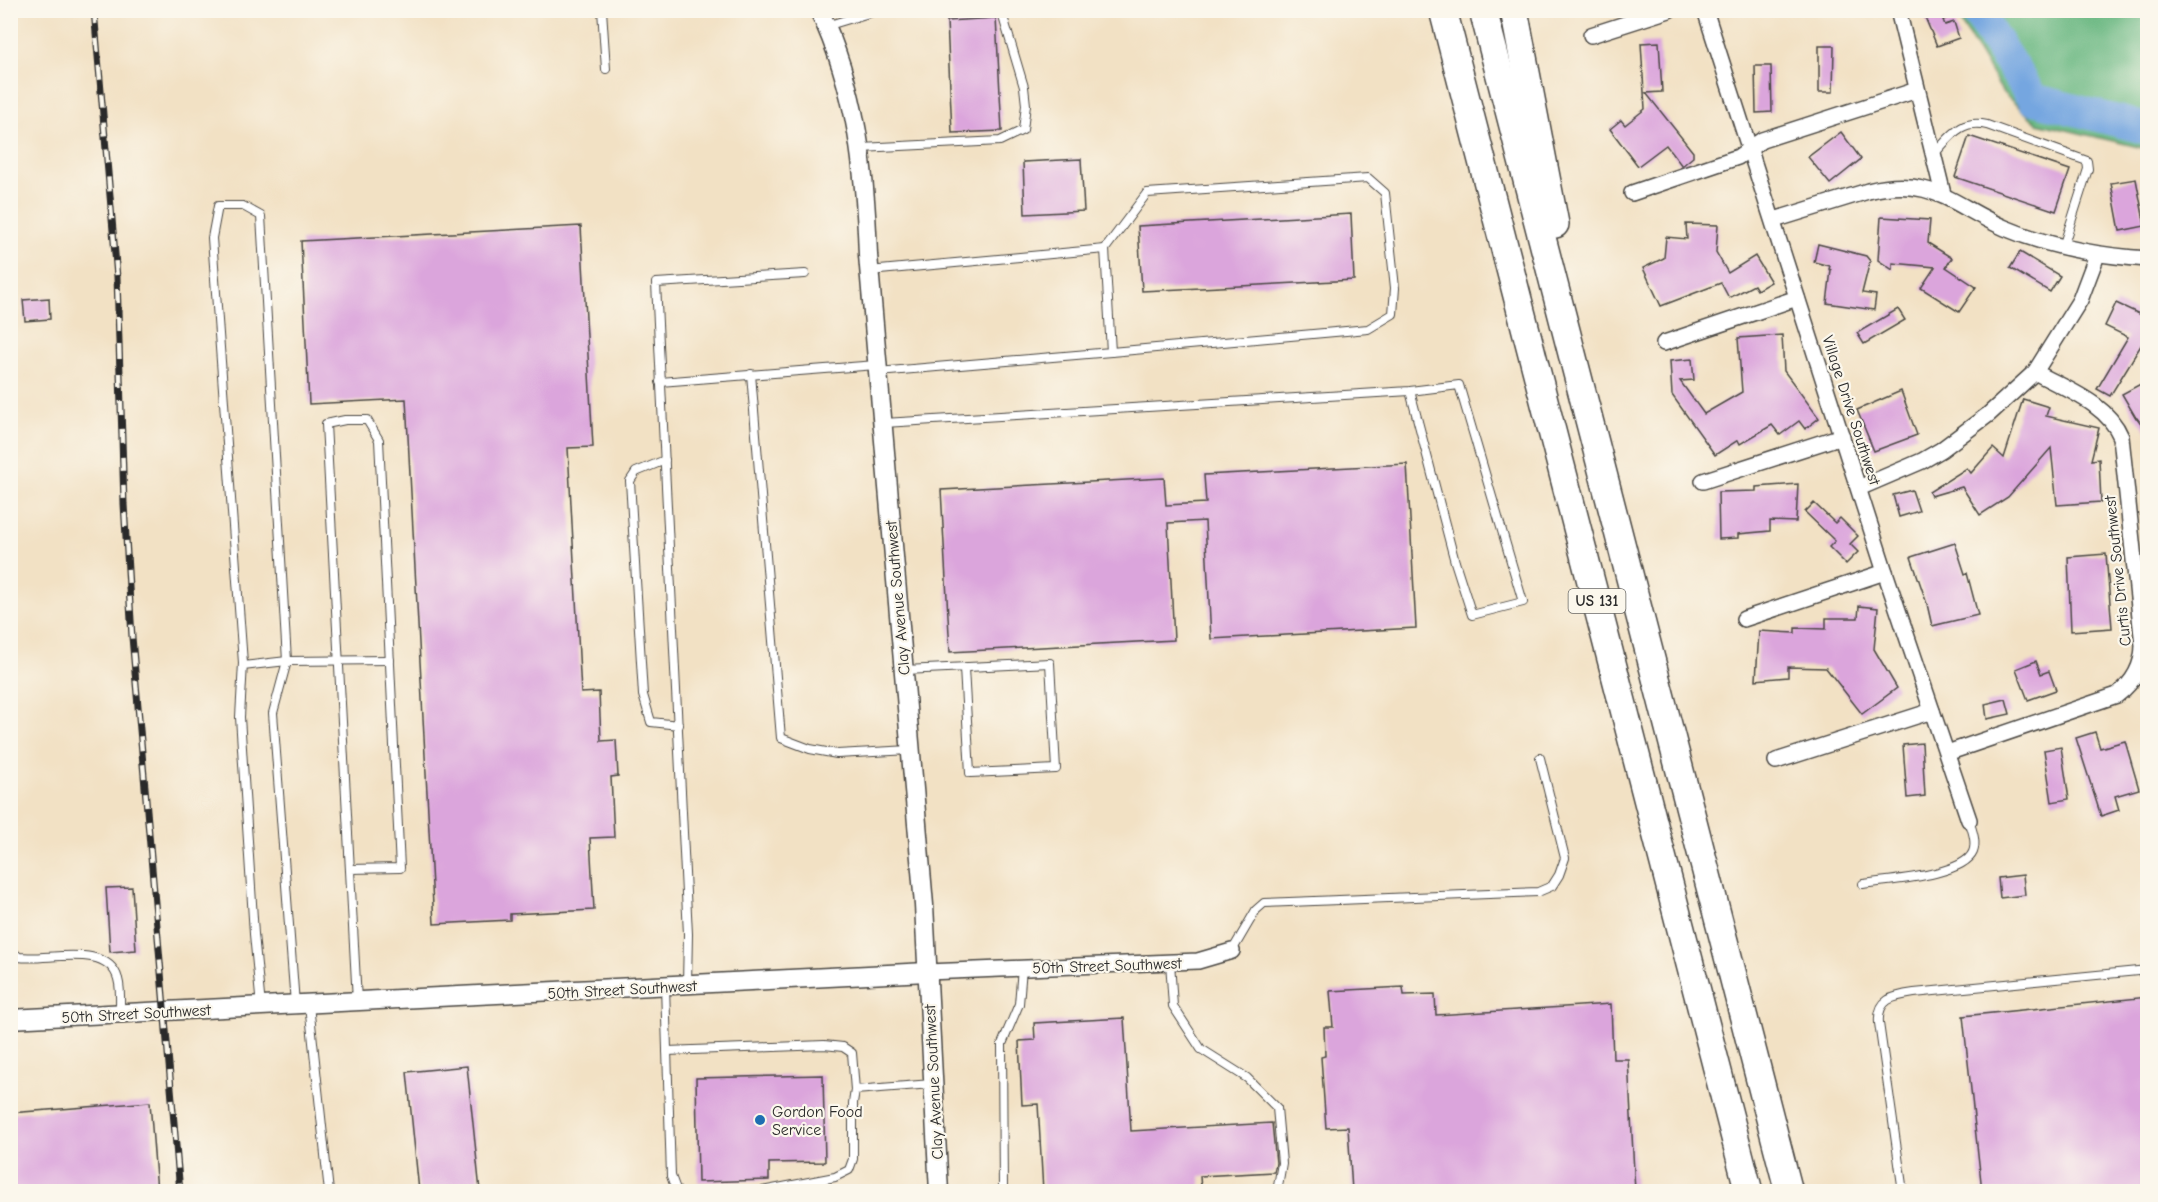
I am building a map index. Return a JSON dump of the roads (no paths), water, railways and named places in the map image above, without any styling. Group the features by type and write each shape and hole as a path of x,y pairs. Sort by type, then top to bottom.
{"highway":[{"path":"1428,10 1497,223"},
{"name":"US 131","path":"1443,10 1749,1191"},
{"name":"US 131","path":"1483,10 1789,1191"},
{"path":"1514,10 1601,464"}],"street":[{"path":"1592,34 1669,10"},
{"name":"Village Drive Southwest","path":"1705,10 1885,572 1969,820"},
{"path":"1898,10 1943,194"},
{"name":"Clay Avenue Southwest","path":"823,18 852,105 861,148 865,188 869,272 924,905 939,1191"},
{"path":"1632,194 1738,157 1762,140 1917,90"},
{"path":"1774,220 1883,187 1906,185 1943,194 2005,228 2063,247 2097,255 2148,259"},
{"path":"1859,488 1922,461 1941,450 1989,414 2035,372 2080,300 2097,255"},
{"path":"1664,343 1797,298"},
{"name":"Curtis Drive Southwest","path":"1947,753 2111,698 2132,682 2141,664 2143,645 2121,437 2114,423 2099,408 2035,372"},
{"path":"1703,481 1842,436"},
{"path":"1744,619 1885,572"},
{"path":"1776,761 1932,711"},
{"name":"50th Street Southwest","path":"10,1019 302,1006 927,972 1198,961 1232,951"}],"lane":[{"path":"602,10 606,69"},
{"path":"823,18 879,10"},
{"path":"861,148 1000,141 1023,130 1026,105 1024,87 1001,10"},
{"path":"1933,155 1960,127 1976,123 2087,161 2088,169 2063,247"},
{"path":"660,382 751,374 1111,352 1368,329 1393,314 1395,288 1385,193 1368,178 1147,193 1105,249 1111,352"},
{"path":"261,1007 240,717 243,666 212,238 218,206 243,206 261,216 287,661 273,713 302,1006 329,1191"},
{"path":"869,272 1105,249"},
{"path":"687,985 688,934 679,725 656,284 805,274"},
{"path":"751,374 781,738 810,749 837,754 910,750"},
{"path":"882,423 1410,391 1459,385 1523,602 1472,615 1455,562 1410,391"},
{"path":"350,869 400,868 379,440 367,420 345,420 326,424 357,1003"},
{"path":"665,460 636,472 630,480 643,695 651,722 679,725"},
{"path":"243,666 287,661 390,660"},
{"path":"904,670 1050,663 1056,769 970,773 964,668"},
{"path":"1232,951 1256,910 1264,903 1538,892 1552,886 1565,858 1540,758"},
{"path":"1863,884 1935,873 1961,865 1972,854 1974,847 1969,820"},
{"path":"10,944 13,952 19,957 93,955 111,966 118,979 120,1014"},
{"path":"1170,962 1173,1006 1201,1049 1247,1078 1277,1108 1282,1163 1275,1191"},
{"path":"1003,1191 1002,1044 1018,1004 1022,968"},
{"path":"1903,1191 1879,1023 1879,1011 1885,1002 1914,993 2148,970"},
{"path":"665,986 671,1176 677,1191"},
{"path":"667,1051 824,1045 843,1047 852,1053 855,1090 852,1103 853,1159 849,1170 835,1177 758,1191"},
{"path":"855,1090 933,1084"}],"waterway":[{"path":"1976,10 2033,99 2148,129"}],"railway":[{"path":"94,10 117,277 124,504 132,637 180,1192"}],"place":[{"name":"Gordon Food Service","path":"760,1120"}]}
